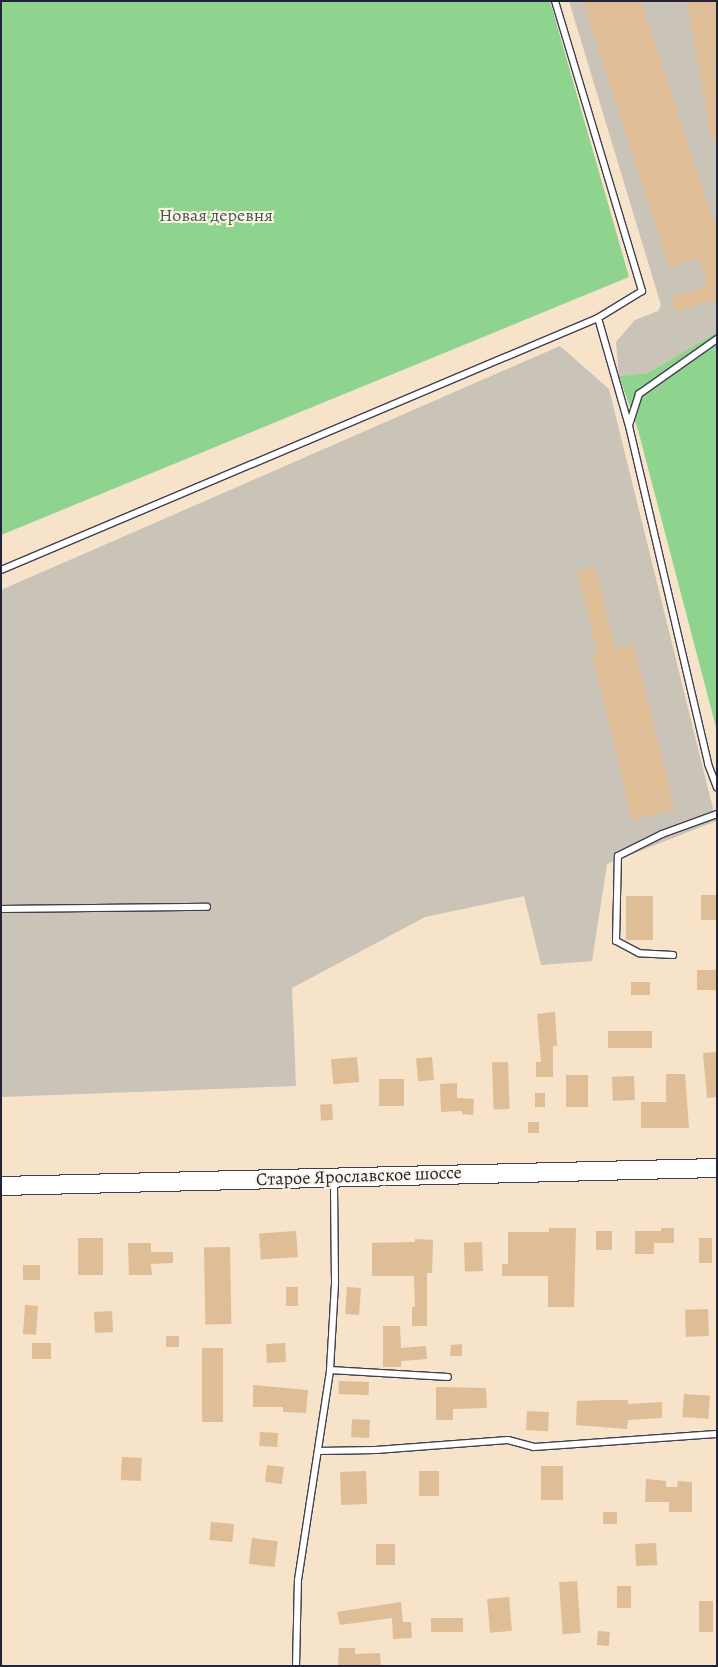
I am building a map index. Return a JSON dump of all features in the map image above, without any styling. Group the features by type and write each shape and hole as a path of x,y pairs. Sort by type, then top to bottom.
{"main road":[{"name":"Старое Ярославское шоссе","path":"1,1186 717,1168"}],"lane":[{"path":"1,570 598,318 642,292 555,1"},
{"path":"598,318 628,426 708,764 717,787"},
{"path":"628,426 639,394 717,339"},
{"path":"673,955 639,954 616,941 618,856 662,834 717,814"},
{"path":"1,909 207,907"},
{"path":"296,1666 298,1580 330,1370 335,1282 334,1178"},
{"path":"330,1370 448,1376"},
{"path":"318,1451 376,1450 508,1440 534,1447 717,1434"}],"shaded area":[{"path":"569,1 717,1 717,332 648,373 619,376 616,342 635,320 658,311 661,305"},
{"path":"560,346 609,389 716,821 607,864 592,961 541,965 524,896 425,917 292,988 296,1086 1,1097 1,590"}],"green space":[{"name":"Новая деревня","path":"1,1 550,1 629,277 1,535"},
{"path":"717,332 717,731 638,430 619,376 648,373"}],"building":[{"path":"583,1 641,1 717,232 717,308 712,300 676,312 672,297 707,287 698,258 669,268"},
{"path":"687,1 717,1 717,60 713,60 717,83 717,138 711,138"},
{"path":"595,567 615,649 634,645 675,809 632,820 592,655 598,654 577,571"},
{"path":"701,895 717,895 717,920 701,920"},
{"path":"626,896 653,896 653,940 626,940"},
{"path":"697,970 717,970 717,990 697,990"},
{"path":"631,982 650,982 650,995 631,995"},
{"path":"555,1012 557,1046 553,1046 553,1077 536,1077 536,1062 541,1062 537,1014"},
{"path":"608,1031 652,1031 652,1048 608,1048"},
{"path":"717,1052 717,1097 707,1098 703,1053"},
{"path":"357,1057 359,1082 333,1084 331,1059"},
{"path":"432,1057 434,1080 418,1081 416,1058"},
{"path":"508,1062 510,1109 494,1110 492,1063"},
{"path":"666,1074 685,1074 689,1128 641,1128 641,1102 666,1102"},
{"path":"566,1075 588,1075 588,1107 566,1107"},
{"path":"634,1076 635,1100 613,1101 612,1077"},
{"path":"379,1079 404,1079 404,1106 379,1106"},
{"path":"457,1083 457,1098 474,1099 473,1115 462,1114 462,1111 441,1112 440,1084"},
{"path":"535,1093 545,1093 545,1107 535,1107"},
{"path":"332,1104 333,1120 321,1121 320,1105"},
{"path":"528,1122 539,1122 539,1133 528,1133"},
{"path":"549,1228 576,1228 574,1307 548,1307 548,1276 502,1276 502,1264 508,1264 508,1232 549,1232"},
{"path":"661,1228 674,1228 674,1243 654,1243 654,1254 635,1254 635,1231 661,1231"},
{"path":"296,1231 298,1257 261,1260 259,1234"},
{"path":"596,1231 612,1231 612,1250 596,1250"},
{"path":"78,1238 103,1238 103,1275 78,1275"},
{"path":"699,1238 712,1238 712,1263 699,1263"},
{"path":"415,1239 433,1240 432,1273 427,1273 427,1326 412,1326 412,1307 415,1307 414,1276 372,1276 372,1243 415,1242"},
{"path":"482,1242 483,1271 465,1272 464,1243"},
{"path":"128,1243 151,1243 151,1252 173,1252 173,1263 151,1264 152,1275 129,1275"},
{"path":"204,1247 230,1247 231,1324 205,1324"},
{"path":"23,1265 40,1265 40,1280 23,1280"},
{"path":"286,1287 298,1287 298,1306 286,1306"},
{"path":"347,1287 361,1288 359,1315 345,1314"},
{"path":"25,1305 38,1306 36,1335 23,1334"},
{"path":"708,1309 709,1336 686,1337 685,1310"},
{"path":"112,1311 113,1332 95,1333 94,1312"},
{"path":"383,1326 400,1326 401,1348 426,1346 427,1359 401,1361 401,1367 383,1367"},
{"path":"166,1336 179,1336 179,1347 166,1347"},
{"path":"32,1343 51,1343 51,1359 32,1359"},
{"path":"285,1343 286,1362 267,1363 266,1344"},
{"path":"462,1344 462,1356 450,1356 451,1345"},
{"path":"202,1348 223,1348 223,1422 202,1422"},
{"path":"339,1381 369,1382 369,1395 339,1394"},
{"path":"253,1385 308,1390 306,1413 283,1412 283,1407 253,1407"},
{"path":"436,1387 486,1388 487,1408 453,1409 453,1420 436,1420"},
{"path":"684,1394 710,1396 708,1419 682,1417"},
{"path":"628,1400 628,1404 662,1402 662,1418 628,1420 627,1429 576,1425 577,1401"},
{"path":"527,1411 549,1412 548,1431 526,1430"},
{"path":"352,1419 370,1420 369,1438 351,1437"},
{"path":"260,1432 278,1433 277,1447 259,1446"},
{"path":"122,1457 142,1458 141,1481 121,1480"},
{"path":"267,1465 284,1467 282,1484 265,1482"},
{"path":"541,1466 563,1466 563,1500 541,1500"},
{"path":"366,1471 367,1504 341,1505 340,1472"},
{"path":"419,1471 439,1471 439,1496 419,1496"},
{"path":"646,1479 666,1481 666,1487 677,1487 678,1481 692,1482 692,1512 669,1512 669,1502 645,1502"},
{"path":"603,1512 617,1512 617,1524 603,1524"},
{"path":"211,1522 234,1524 232,1542 209,1540"},
{"path":"252,1538 278,1541 275,1567 249,1564"},
{"path":"656,1543 657,1565 636,1566 635,1544"},
{"path":"376,1544 395,1544 395,1565 376,1565"},
{"path":"577,1581 581,1633 563,1634 559,1582"},
{"path":"617,1586 631,1586 631,1608 617,1608"},
{"path":"509,1597 512,1631 490,1633 487,1599"},
{"path":"699,1601 713,1601 713,1632 699,1632"},
{"path":"401,1602 403,1622 411,1622 412,1638 393,1639 392,1618 340,1625 337,1612"},
{"path":"431,1618 463,1618 463,1632 431,1632"},
{"path":"598,1631 610,1632 609,1646 597,1645"},
{"path":"339,1648 355,1648 355,1654 380,1653 381,1666 338,1666"}]}
